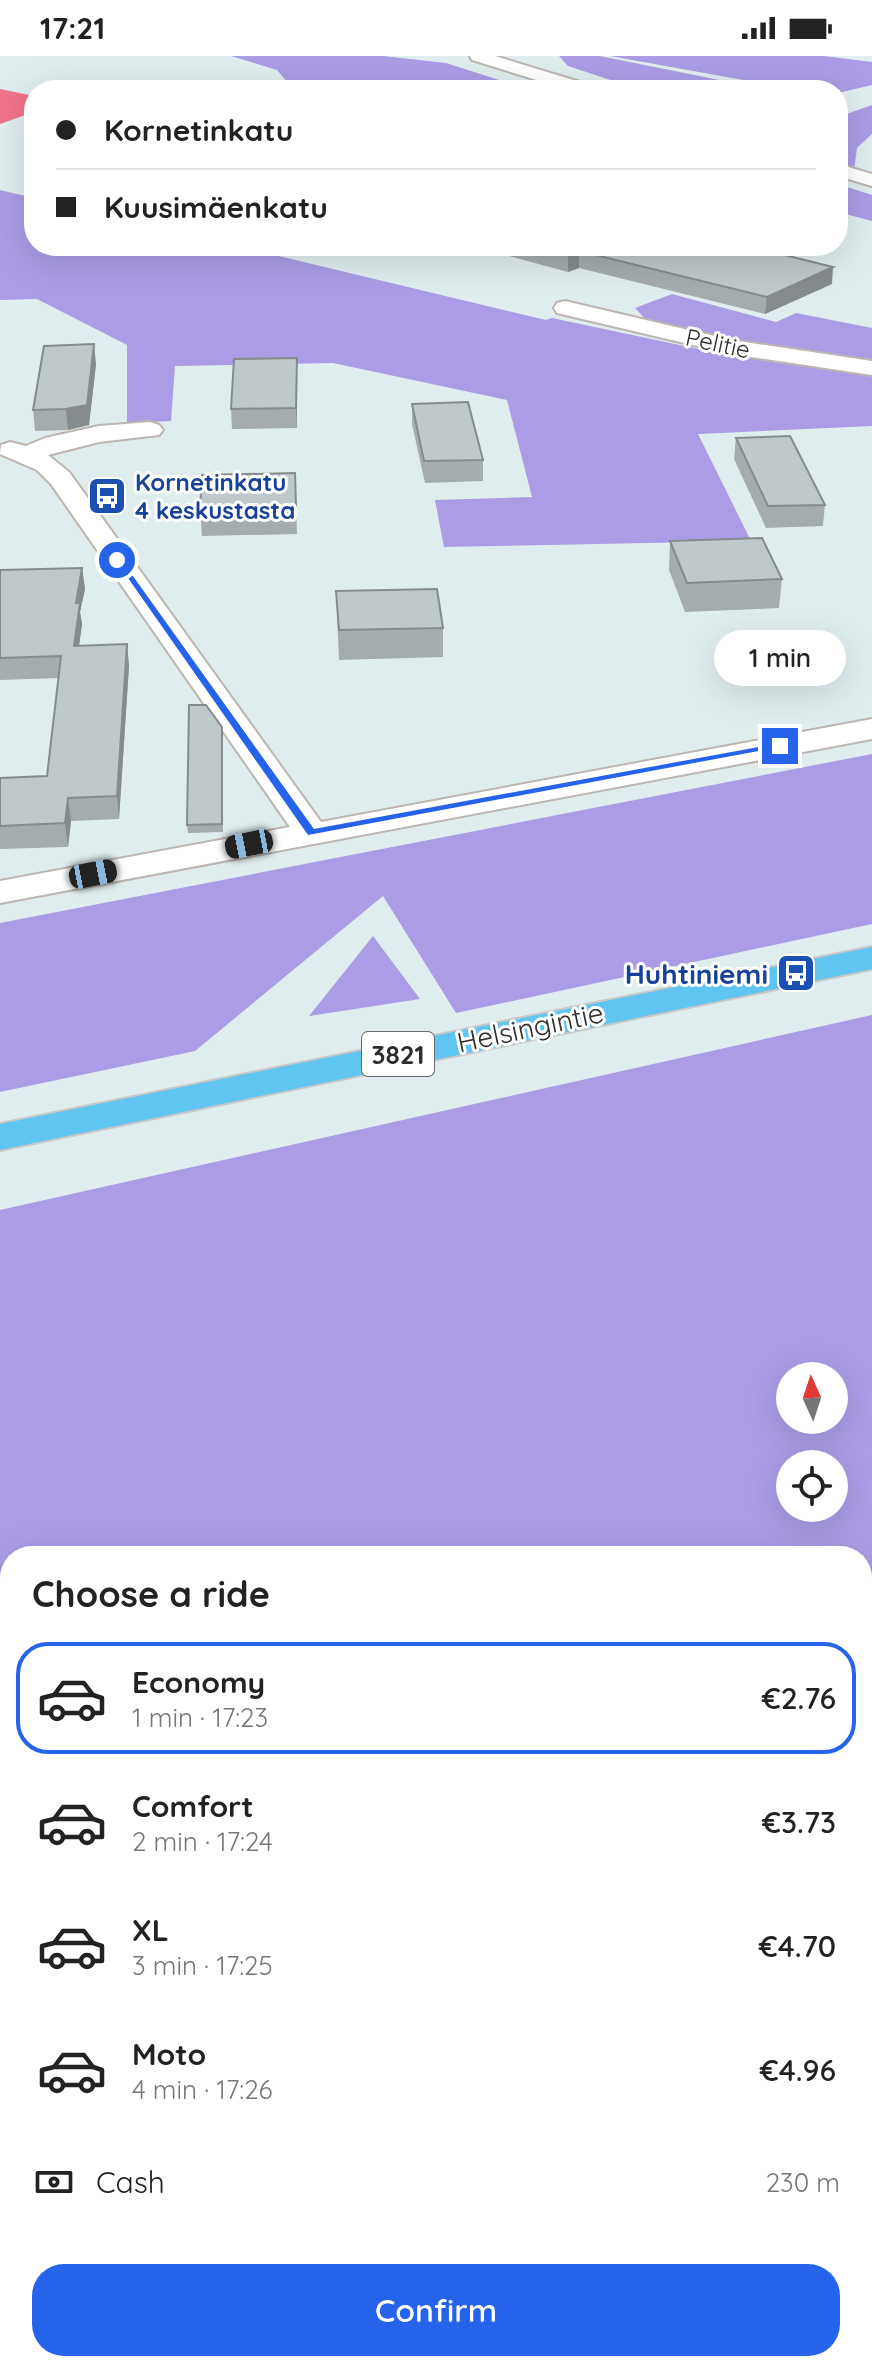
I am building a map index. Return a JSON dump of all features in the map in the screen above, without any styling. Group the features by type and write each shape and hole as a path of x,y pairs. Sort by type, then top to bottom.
{"main road":[{"name":"Helsingintie","path":"0,1137 872,958"}],"street":[{"path":"478,56 555,80"},
{"path":"848,173 872,180"},
{"name":"Pelitie","path":"565,308 731,347 872,368"},
{"path":"14,451 99,434 150,430"},
{"path":"14,451 46,464 60,478 311,833"},
{"path":"0,892 872,729"}],"shaded area":[{"path":"231,56 383,56 446,63 499,80 286,80 277,70"},
{"path":"559,56 600,56 719,80 611,80 568,66"},
{"path":"610,56 824,56 872,62 872,85 848,91 848,80 743,80"},
{"path":"0,89 24,94 24,116 0,124"},
{"path":"872,105 872,134 857,148 854,170 848,168 848,113"},
{"path":"848,187 872,195 872,221 848,215"},
{"path":"0,190 24,196 24,256 279,256 546,320 552,318 727,355 872,376 872,426 698,434 751,541 444,547 435,500 532,497 507,400 333,363 175,366 171,421 127,423 127,345 37,299 0,300"},
{"path":"672,294 776,322 796,313 872,328 872,364 816,357 649,323 635,308"},
{"path":"872,754 872,924 456,1013 383,896 195,1051 0,1092 0,923"},
{"path":"373,936 420,999 309,1016"},
{"path":"872,1015 872,1546 0,1546 0,1210"}],"building":[{"path":"599,256 788,256 833,267 767,297"},
{"path":"94,344 87,405 33,410 44,346"},
{"path":"297,358 296,408 231,409 234,359"},
{"path":"468,402 483,460 424,461 412,404"},
{"path":"790,436 825,505 768,506 736,438"},
{"path":"295,473 296,506 200,508 202,475"},
{"path":"762,538 782,579 687,583 670,541"},
{"path":"82,568 74,646 127,644 117,796 68,798 65,823 0,826 0,778 47,776 61,656 0,658 0,570"},
{"path":"437,589 443,628 339,630 336,591"},
{"path":"189,705 206,705 222,727 222,824 187,825"}],"place":[{"name":"Kornetinkatu 4 keskustasta","path":"107,496"},
{"name":"Huhtiniemi","path":"796,973"}],"route":[{"path":"117,560 311,833 780,746"}]}
